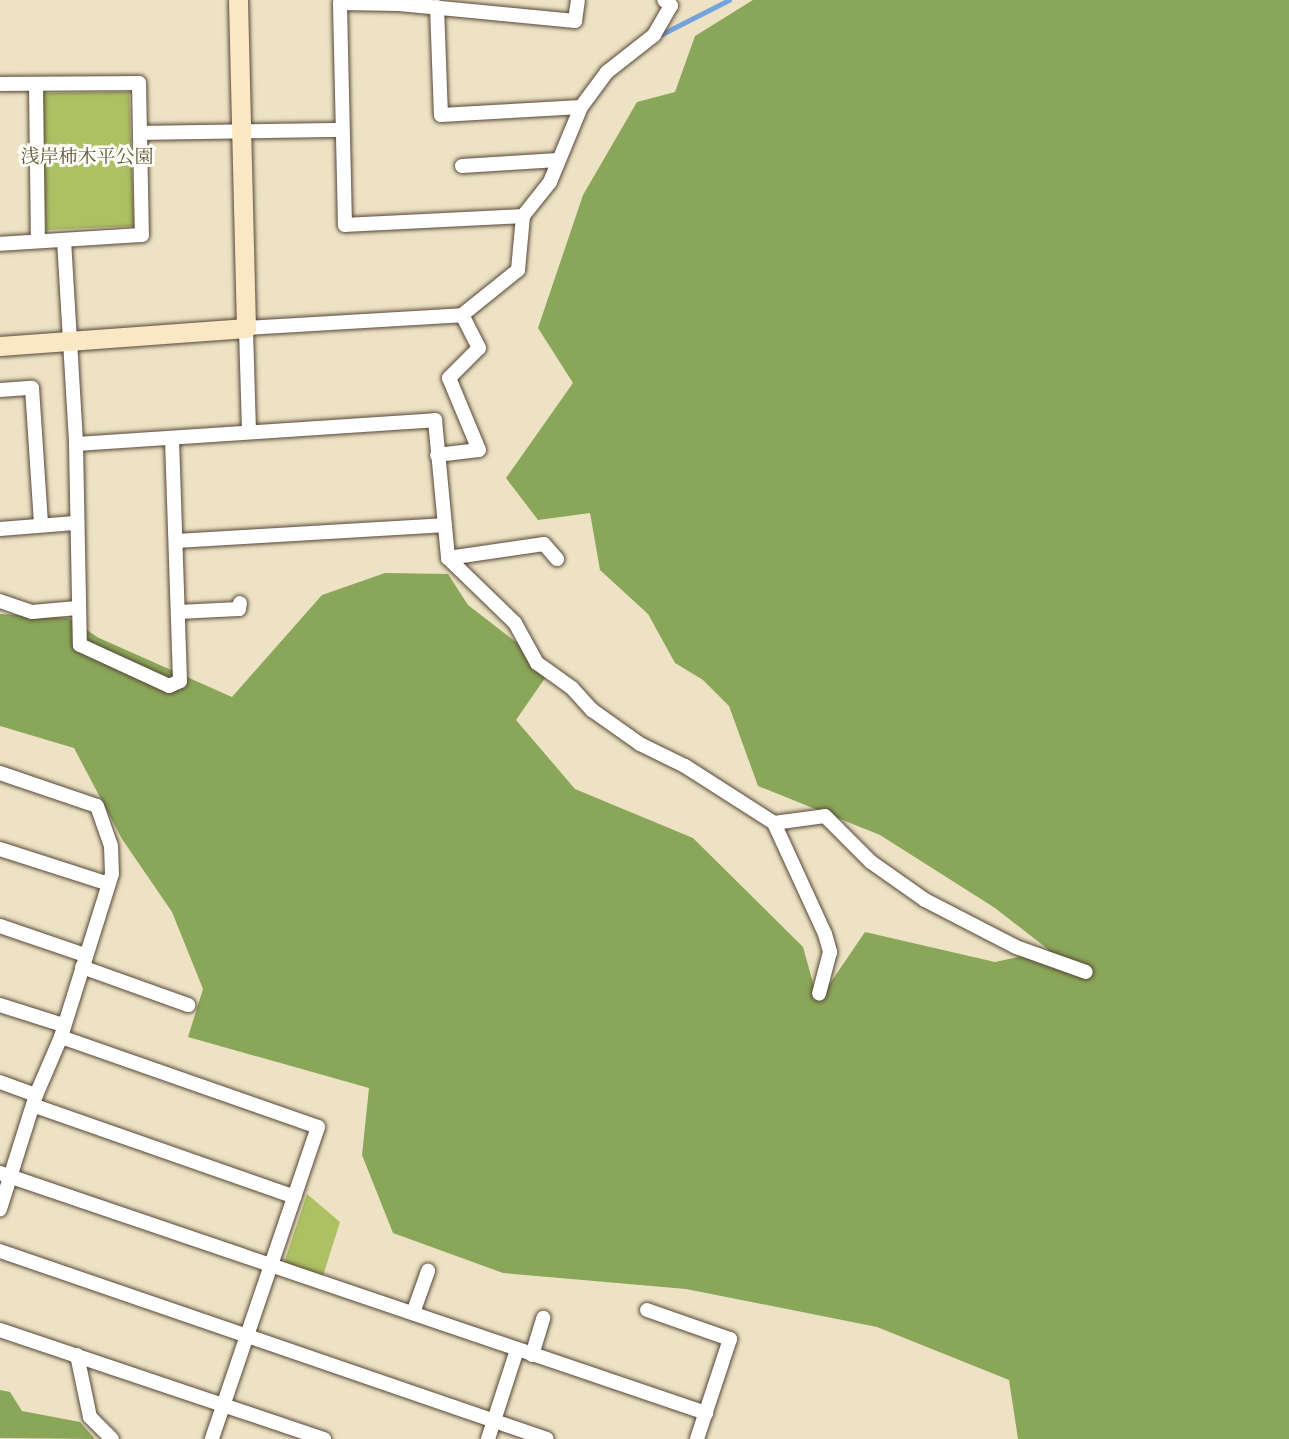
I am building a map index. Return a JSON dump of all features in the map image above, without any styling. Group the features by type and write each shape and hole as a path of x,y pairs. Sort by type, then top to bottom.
{"street":[{"path":"237,0 249,431"},
{"path":"523,216 345,225 340,3 437,7 575,21 578,0"},
{"path":"0,346 462,315 518,270 523,216 550,182 582,107 607,72 653,35 671,6 664,0"},
{"path":"437,7 441,115 582,107"},
{"path":"0,84 139,83 142,133 142,234 0,244"},
{"path":"36,84 38,241"},
{"path":"142,133 342,130"},
{"path":"462,166 558,160"},
{"path":"64,240 76,444 75,523 80,645 169,686 180,681 172,438"},
{"path":"437,455 479,450 449,378 479,348 462,315"},
{"path":"0,390 32,388 41,525"},
{"path":"76,444 435,420 448,558 515,623 537,663 572,688 592,710 774,823 825,934 830,953 819,994"},
{"path":"0,529 75,523"},
{"path":"176,541 443,525"},
{"path":"448,558 544,544 557,559"},
{"path":"0,601 32,612 77,608"},
{"path":"178,612 239,609 240,603"},
{"path":"0,773 97,806 111,846 109,884 62,1031 6,1175 0,1209"},
{"path":"774,823 825,816 864,857 925,900 1016,947 1086,972"},
{"path":"0,849 109,884"},
{"path":"0,926 188,1005"},
{"path":"0,1004 62,1031 318,1127 250,1336 212,1439"},
{"path":"0,1082 36,1100 295,1197"},
{"path":"6,1175 706,1413"},
{"path":"0,1251 547,1439"},
{"path":"413,1313 428,1271"},
{"path":"647,1310 730,1339 697,1439"},
{"path":"532,1355 543,1318"},
{"path":"0,1329 324,1439"},
{"path":"488,1439 517,1350"},
{"path":"77,1355 90,1417 112,1439"}],"green space":[{"path":"753,0 1289,0 1289,1439 1018,1439 1009,1380 877,1327 686,1289 503,1273 393,1233 362,1155 369,1088 188,1037 203,989 172,912 122,839 74,748 0,726 0,614 68,618 99,638 232,697 322,595 385,573 448,574 468,605 521,646 545,678 516,720 575,789 693,838 803,947 818,1001 865,932 995,962 1049,950 995,908 880,835 758,786 729,706 703,680 675,663 648,614 600,570 590,513 538,520 506,478 573,383 538,328 583,195 637,102 675,92 695,36"},
{"name":"浅岸柿木平公園","path":"129,92 134,226 46,230 40,93"},
{"path":"307,1194 340,1222 322,1279 283,1266"},
{"path":"0,1390 10,1392 22,1411 80,1422 95,1439 0,1438"}],"waterway":[{"path":"662,34 729,0"}]}
